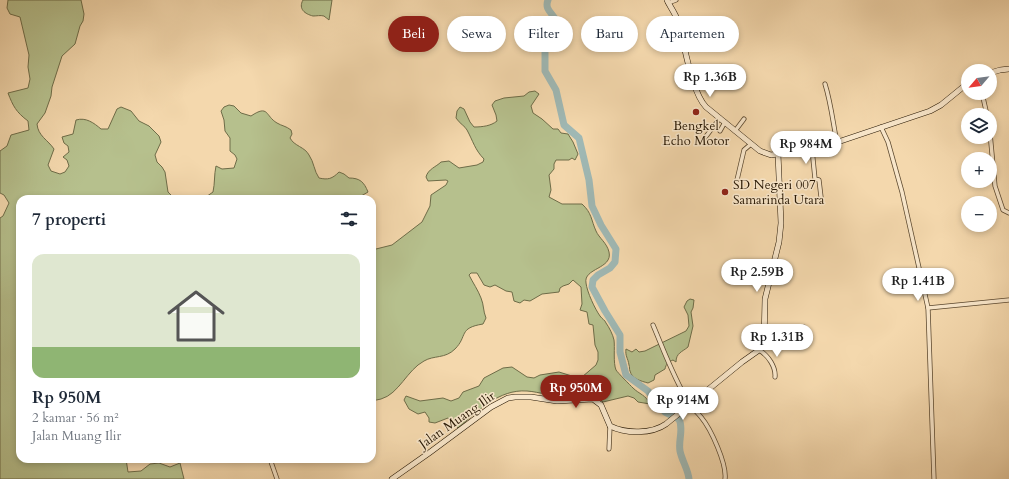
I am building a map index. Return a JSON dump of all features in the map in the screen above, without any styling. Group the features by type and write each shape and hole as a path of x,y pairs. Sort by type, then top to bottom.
{"main road":[{"path":"668,2 678,20 690,71 700,100 706,107 751,144 767,154 778,154 812,149 837,143 930,111 941,105 961,89"},
{"path":"997,71 1009,69"},
{"path":"610,426 625,431 657,429 666,424 759,350 764,343 765,299 779,242 781,222 778,154"},
{"name":"Jalan Muang Ilir","path":"392,479 429,454 502,400 523,396 557,402 593,399 601,405 610,426"}],"street":[{"path":"668,2 676,0"},
{"path":"690,71 700,67"},
{"path":"825,84 837,143"},
{"path":"704,139 720,118"},
{"path":"735,131 744,119"},
{"path":"720,131 725,122"},
{"path":"881,127 888,142 902,192 928,308 934,479"},
{"path":"737,180 744,150 751,144"},
{"path":"991,144 996,186 1002,209 1004,212 1009,213"},
{"path":"812,149 815,178 819,180 821,197"},
{"path":"928,308 1009,300"},
{"path":"653,325 689,405 702,418 708,429 724,463 726,479"},
{"path":"764,343 804,328"},
{"path":"759,350 768,357 775,371 776,377"},
{"path":"609,448 610,426"},
{"path":"271,463 277,479"}],"green space":[{"path":"8,0 81,0 84,14 75,44 62,56 45,113 37,124 41,135 54,149 48,165 51,171 60,174 65,172 69,166 67,160 63,157 69,152 68,146 64,143 62,137 73,134 76,120 83,119 93,123 101,129 108,129 117,109 121,107 131,111 139,121 149,126 159,136 161,142 155,155 157,162 165,172 168,192 171,195 16,195 16,463 127,463 128,472 141,471 150,464 159,463 170,467 180,463 184,479 0,479 0,218 3,216 9,203 4,195 0,193 0,151 7,146 11,135 29,130 28,121 15,108 8,93 28,88 30,79 28,67 29,55 20,17 10,14 7,8"},
{"path":"303,0 332,0 329,20 324,16 313,16 303,11 301,6"},
{"path":"535,91 539,94 531,106 533,113 553,129 558,129 561,133 568,134 578,154 575,160 572,158 569,160 556,160 554,169 549,175 551,190 549,197 562,204 582,204 588,210 597,234 608,249 609,258 607,262 589,274 586,278 587,287 596,309 606,322 613,336 616,370 650,404 638,402 634,398 628,396 603,402 594,395 590,394 561,396 537,392 517,391 498,397 490,402 458,428 448,418 435,423 429,422 429,418 425,412 418,414 409,409 404,400 406,396 420,401 443,398 451,401 459,398 463,392 479,386 484,378 503,368 512,367 527,377 534,378 540,375 559,372 575,377 582,377 596,365 598,360 593,325 589,324 587,312 580,310 582,304 581,287 573,280 569,284 560,288 559,292 542,294 530,301 524,300 520,303 514,301 512,292 506,291 495,285 490,287 484,285 477,273 471,273 469,275 482,301 486,318 483,324 467,330 455,349 443,356 424,361 413,370 393,392 376,400 376,249 392,245 422,222 430,206 431,195 446,185 448,181 428,181 426,177 432,168 441,162 449,161 459,168 477,165 483,162 484,159 476,149 467,130 456,118 457,111 460,107 464,109 474,127 486,126 497,121 492,105 495,101 504,98 524,96 529,92"},
{"path":"229,105 234,106 241,113 251,116 261,111 266,112 277,123 291,130 292,134 290,138 294,143 307,152 319,178 330,178 339,172 349,178 361,181 368,192 363,195 209,195 213,192 216,166 222,169 234,168 237,159 230,151 230,138 225,131 221,111 224,107"},
{"path":"690,299 694,300 691,312 693,326 688,347 678,355 676,362 673,360 667,364 665,369 655,375 654,380 648,383 635,378 631,374 626,349 632,352 636,349 639,352 645,351 686,331 689,326 688,315 684,307"}],"waterway":[{"path":"548,0 548,9 557,22 548,39 545,51 545,71 556,90 564,125 579,138 589,180 592,206 601,225 616,249 615,262 610,268 598,275 593,280 592,287 620,335 620,352 626,375 648,391 665,412 679,419 681,427 680,451 689,479"}],"place":[{"name":"Bengkel Echo Motor","path":"696,112"},
{"name":"SD Negeri 007 Samarinda Utara","path":"725,192"}]}
